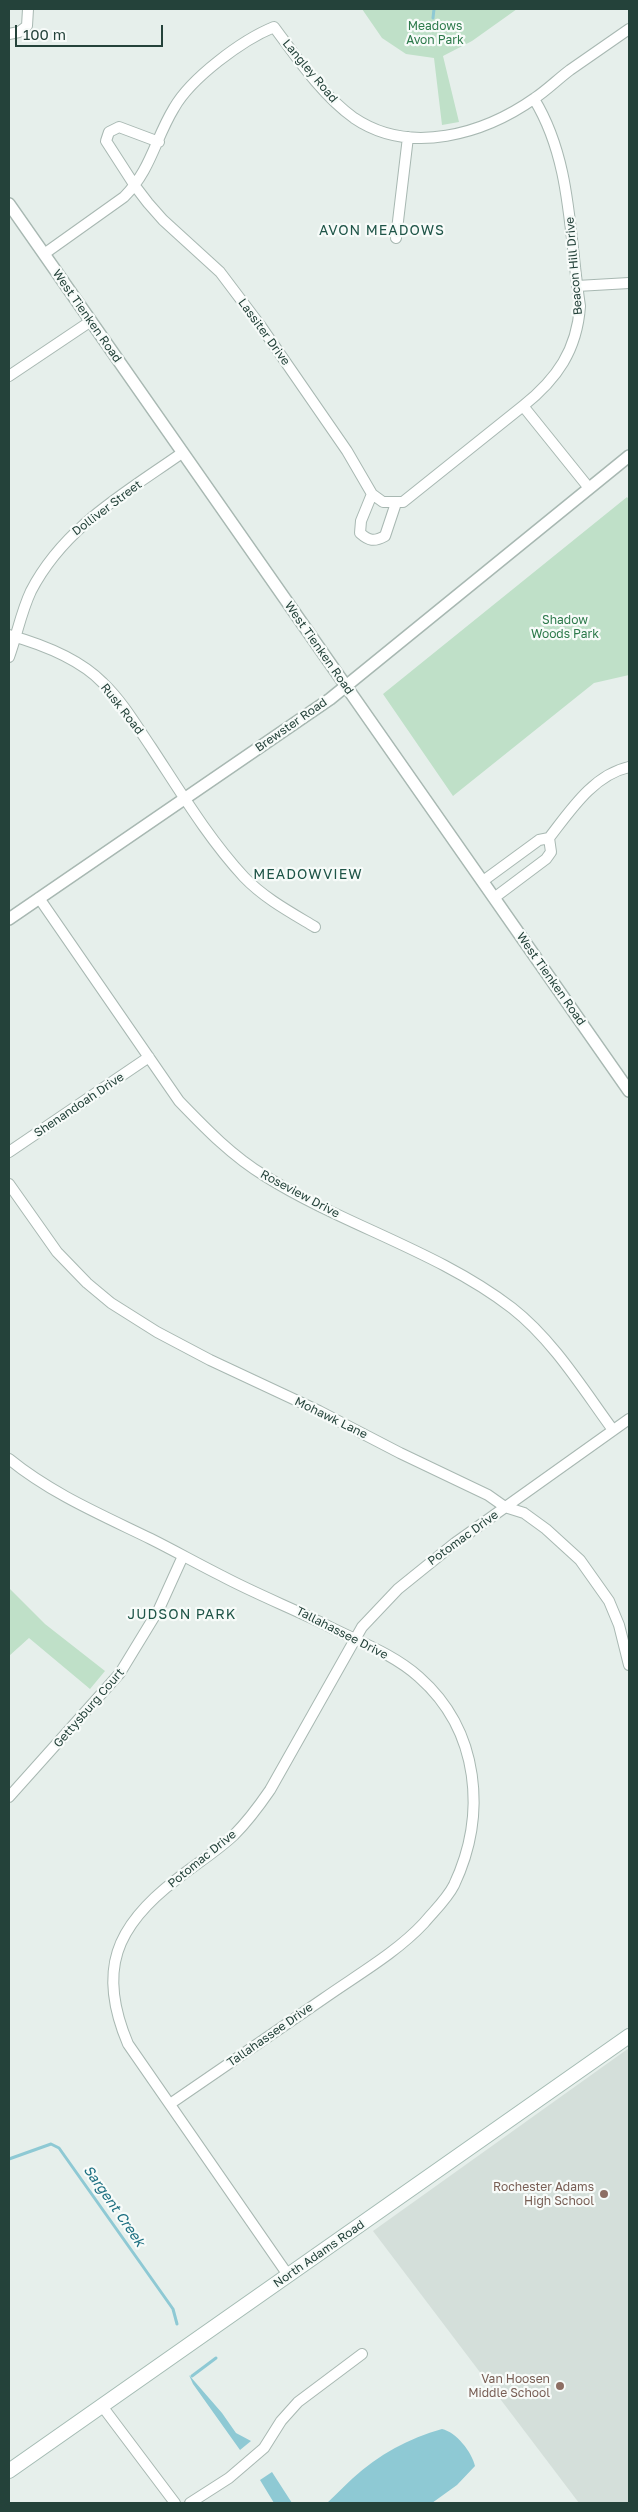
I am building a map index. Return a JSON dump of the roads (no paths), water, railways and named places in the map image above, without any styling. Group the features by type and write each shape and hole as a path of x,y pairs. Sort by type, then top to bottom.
{"main road":[{"name":"North Adams Road","path":"9,2471 629,2036"}],"street":[{"path":"9,34 19,32 27,26 28,9"},
{"name":"Langley Road","path":"44,254 124,197 134,186 150,161 173,109 184,93 232,53 263,31 274,27 321,88 342,108 367,125 392,134 429,138 455,135 486,125 534,99 568,71 629,29"},
{"name":"Beacon Hill Drive","path":"523,406 543,390 552,379 573,344 578,328 580,306 559,153 547,120 534,99"},
{"path":"134,186 106,141 109,132 119,127 158,142"},
{"path":"396,238 408,137"},
{"name":"Lassiter Drive","path":"134,186 163,220 224,278 260,325 347,451 372,494"},
{"name":"West Tienken Road","path":"9,204 629,1092"},
{"path":"576,286 629,283"},
{"path":"9,376 91,321"},
{"path":"396,503 385,536 376,541 368,540 360,533 360,521 372,494 383,502 403,502 523,406 589,488"},
{"name":"Dolliver Street","path":"9,657 13,636 31,591 56,552 72,533 96,513 182,453"},
{"name":"Brewster Road","path":"9,919 346,686 629,456"},
{"name":"Rusk Road","path":"13,636 73,661 102,682 136,725 230,862 246,879 283,909 315,926"},
{"path":"483,881 519,857 539,840 549,838 586,793 603,778 629,767"},
{"path":"494,898 546,860 551,852 549,838"},
{"name":"Roseview Drive","path":"39,898 179,1101 236,1157 290,1191 462,1276 512,1309 548,1344 613,1430"},
{"name":"Shenandoah Drive","path":"9,1152 149,1057"},
{"name":"Mohawk Lane","path":"9,1184 57,1252 87,1283 112,1303 157,1332 210,1360 319,1411 400,1453 488,1495 505,1507 524,1513 546,1529 580,1560 609,1601 619,1625 629,1665"},
{"name":"Potomac Drive","path":"288,2275 128,2044 120,2026 113,1986 118,1945 133,1921 150,1902 234,1835 253,1814 270,1790 362,1626 419,1570 629,1419"},
{"name":"Tallahassee Drive","path":"9,1459 56,1492 324,1625 355,1637 419,1676 452,1718 464,1743 474,1789 469,1848 453,1886 409,1937 170,2104"},
{"name":"Gettysburg Court","path":"9,1797 120,1673 159,1609 183,1556"},
{"path":"190,2503 229,2478 264,2448 281,2421 298,2402 362,2354"},
{"path":"102,2406 175,2503"}],"water":[{"path":"189,2375 222,2413 236,2433 251,2441 240,2450 193,2384"},
{"path":"442,2429 453,2434 463,2443 471,2455 475,2466 457,2485 432,2503 327,2503 350,2481 383,2455 406,2442"},
{"path":"272,2472 292,2503 274,2503 260,2480"}],"waterway":[{"path":"433,18 434,9"},
{"name":"Sargent Creek","path":"9,2159 51,2144 59,2148 173,2309 177,2324"},
{"path":"192,2376 216,2358"}],"place":[{"name":"Rochester Adams High School","path":"604,2194"},
{"name":"Van Hoosen Middle School","path":"560,2386"}],"district":[{"name":"AVON MEADOWS","path":"382,231"},
{"name":"MEADOWVIEW","path":"308,875"},
{"name":"JUDSON PARK","path":"182,1615"}],"park label":[{"name":"Meadows Avon Park","path":"435,33"},
{"name":"Shadow Woods Park","path":"565,627"}]}
